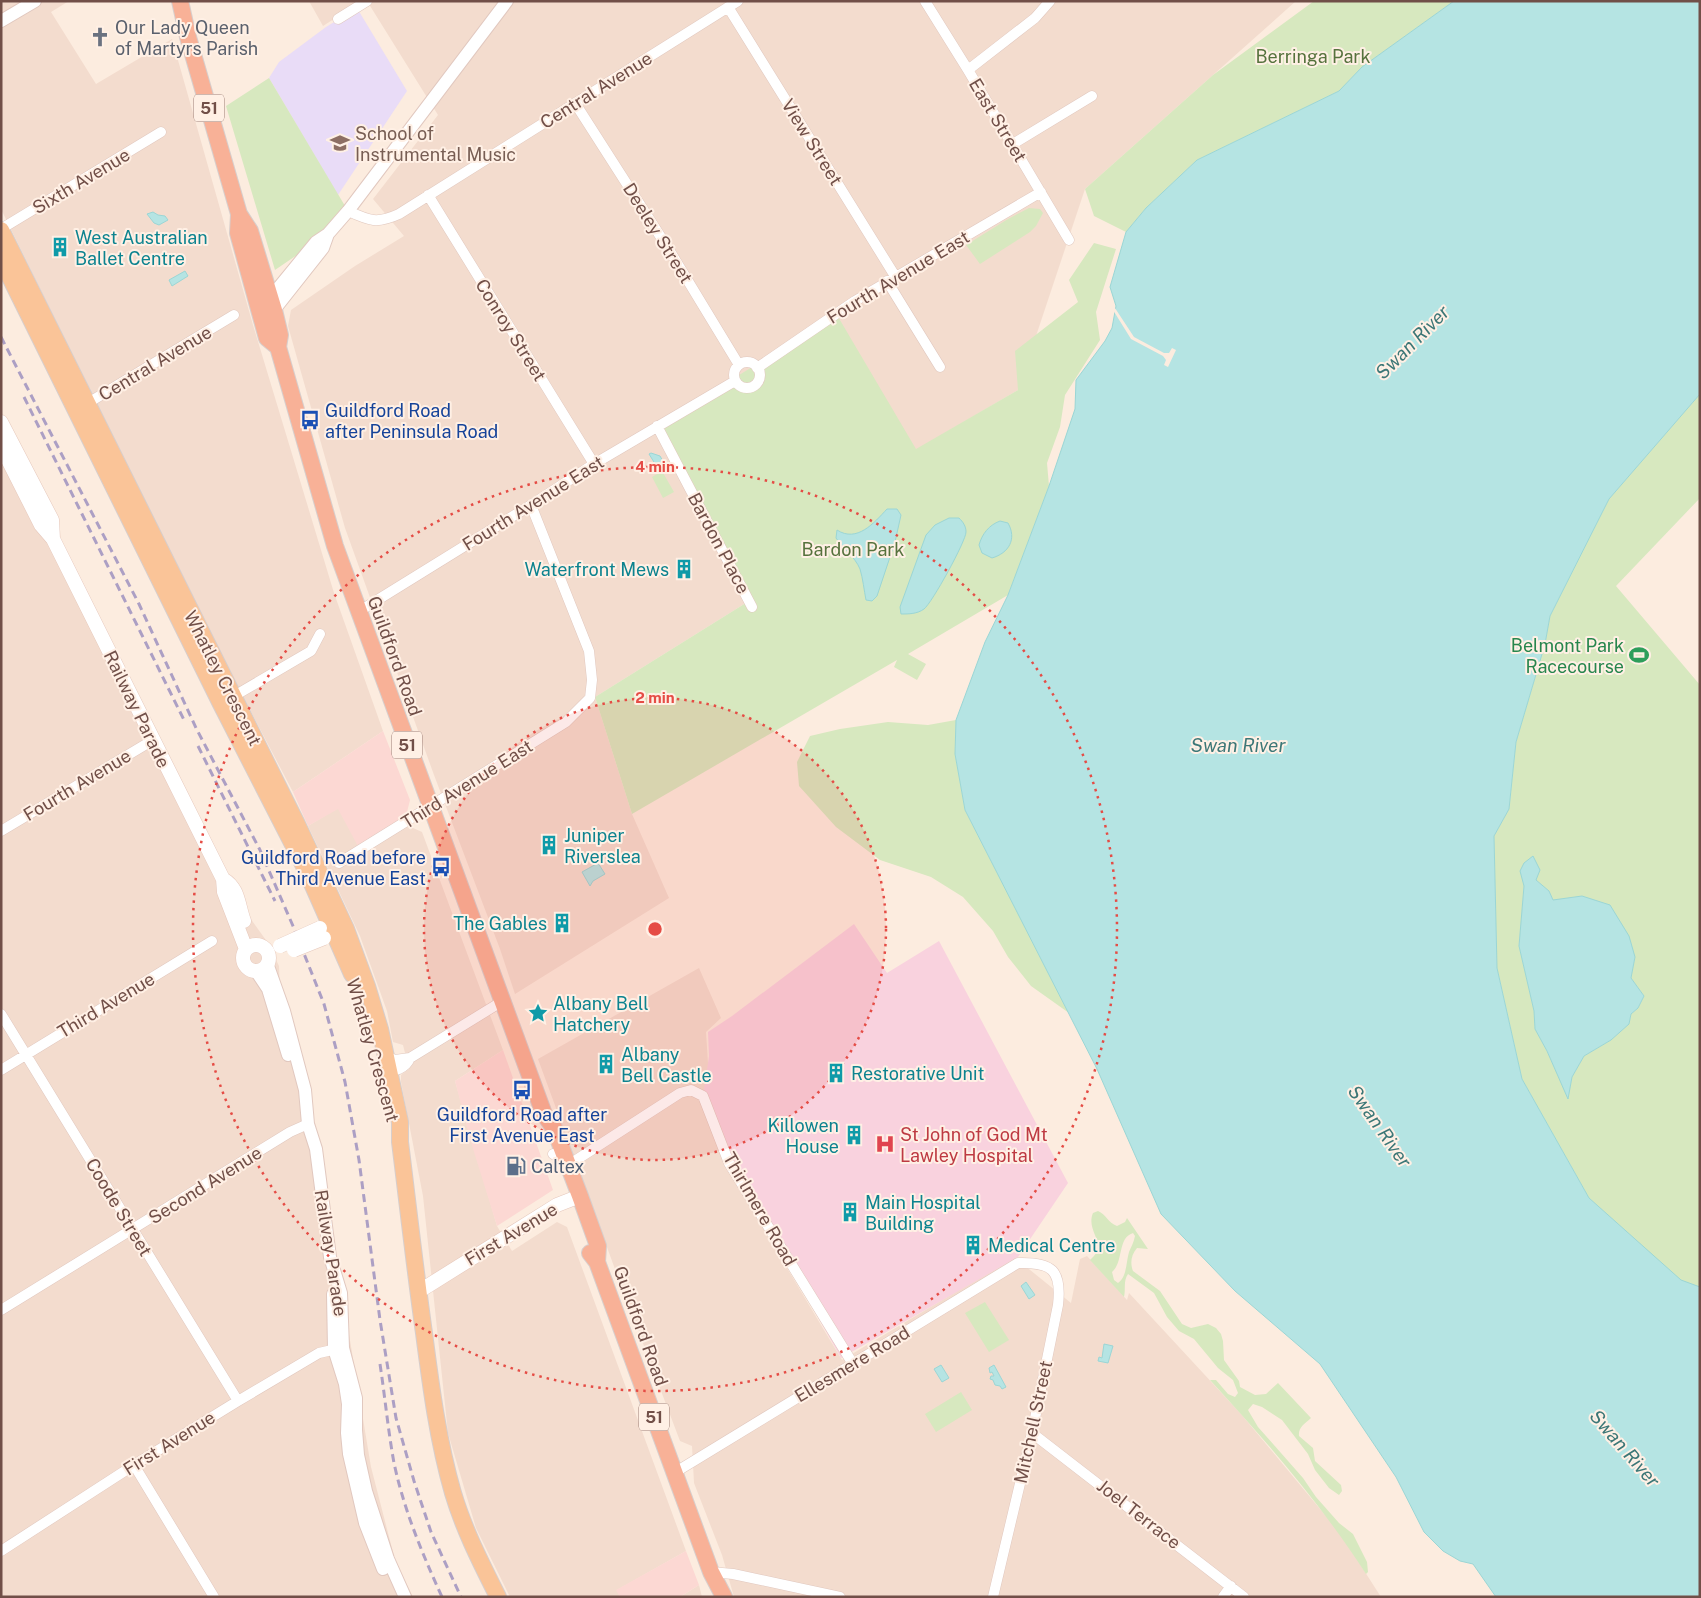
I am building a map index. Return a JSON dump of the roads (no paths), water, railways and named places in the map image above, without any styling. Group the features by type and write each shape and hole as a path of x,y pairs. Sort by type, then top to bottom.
{"highway":[{"name":"Guildford Road","path":"180,1 188,37 239,214 250,231 269,309 267,338 278,347 335,546 544,1114 545,1132 560,1158 575,1198 588,1250 597,1262 711,1572 724,1597"},
{"name":"Guildford Road","path":"239,214 238,233 269,309"},
{"name":"Guildford Road","path":"711,1572 716,1597"}],"main road":[{"name":"Whatley Crescent","path":"1,230 81,407"},
{"name":"Whatley Crescent","path":"1,259 81,407 227,700 296,822 333,929 356,983 386,1065 400,1122 400,1142 432,1397 453,1493 473,1548 498,1597"},
{"name":"Railway Parade","path":"1,422 6,453 41,525 53,538 223,879 231,883 242,910 243,918 266,955"},
{"path":"266,955 333,929"},
{"name":"First Avenue","path":"418,1292 557,1205 575,1198"}],"street":[{"path":"1,21 35,1"},
{"path":"338,19 367,1"},
{"path":"269,309 316,242 328,234 348,211 508,1"},
{"name":"Central Avenue","path":"348,211 370,221 386,220 399,214 738,1"},
{"name":"East Street","path":"925,1 1069,240"},
{"path":"968,70 1035,18 1050,1"},
{"name":"View Street","path":"728,7 891,279 940,367"},
{"path":"1012,144 1092,96"},
{"name":"Deeley Street","path":"575,103 671,253 739,365"},
{"name":"Sixth Avenue","path":"1,230 161,132"},
{"name":"Fourth Avenue East","path":"757,368 847,306 1041,192"},
{"name":"Conroy Street","path":"428,195 594,464"},
{"name":"Central Avenue","path":"81,407 234,315"},
{"path":"747,362 757,368 760,375 755,385 744,388 735,381 735,370 739,365 747,362"},
{"name":"Fourth Avenue East","path":"358,612 594,464 735,381"},
{"name":"Bardon Place","path":"657,426 752,607"},
{"name":"Third Avenue East","path":"339,863 566,722 590,698 592,680 589,651 531,505"},
{"path":"227,700 311,651 320,634"},
{"name":"Fourth Avenue","path":"1,831 153,740"},
{"name":"Third Avenue","path":"1,1070 212,941"},
{"name":"Railway Parade","path":"266,955 284,1011 305,1090 304,1126 316,1150 330,1257 341,1293 338,1348 347,1397 349,1454 362,1514 396,1597"},
{"path":"386,1065 395,1060 410,1058 502,1002"},
{"name":"Coode Street","path":"1,1014 238,1401"},
{"path":"386,1065 407,1064 410,1058"},
{"name":"Thirlmere Road","path":"560,1158 573,1162 680,1093 691,1090 703,1096 729,1163 853,1364"},
{"name":"Second Avenue","path":"1,1310 304,1126"},
{"name":"Ellesmere Road","path":"674,1473 1018,1263 1032,1262"},
{"name":"Mitchell Street","path":"993,1597 1032,1433 1058,1305 1060,1287 1056,1274 1046,1266 1032,1262"},
{"name":"Railway Parade","path":"338,1348 356,1398 358,1455 366,1491 388,1559 405,1597"},
{"name":"First Avenue","path":"1,1551 134,1465 238,1401 319,1353 338,1348"},
{"name":"Joel Terrace","path":"1032,1433 1244,1597"},
{"path":"134,1465 214,1597"},
{"path":"711,1572 733,1574 840,1597"},
{"path":"1223,1597 1231,1586"}],"water":[{"name":"Swan River","path":"1454,1 1700,1 1700,394 1609,499 1550,616 1545,644 1516,742 1509,809 1494,836 1497,968 1522,1079 1589,1198 1681,1280 1700,1287 1700,1597 1496,1597 1473,1564 1460,1561 1443,1551 1424,1532 1396,1477 1320,1364 1235,1291 1161,1214 1097,1069 965,810 955,754 956,720 985,642 1008,595 1049,486 1075,409 1076,380 1105,341 1112,328 1116,306 1110,287 1126,232 1146,208 1197,160 1339,91 1362,67"},
{"path":"153,212 165,216 168,220 159,225 154,223 147,214"},
{"path":"185,271 188,276 172,286 169,280"},
{"path":"649,454 660,456 664,463 657,467"},
{"path":"887,509 897,509 901,515 895,542 877,596 872,601 866,600 860,569 855,560 836,538 837,530 851,534 858,533 865,530"},
{"path":"949,518 959,518 966,530 965,538 955,559 934,596 924,609 916,613 901,614 900,607 926,535 935,525"},
{"path":"1000,521 1008,523 1011,529 1010,545 1003,553 992,558 982,553 979,545 986,530"},
{"path":"1533,856 1540,870 1536,880 1549,891 1553,900 1582,896 1610,905 1629,936 1635,957 1631,978 1644,996 1638,1008 1631,1014 1629,1024 1611,1040 1584,1056 1572,1077 1568,1099 1535,1029 1534,1011 1519,946 1524,886 1520,871 1524,863"},
{"path":"598,863 605,874 593,881 590,886 582,872"},
{"path":"1026,1282 1035,1295 1029,1299 1021,1286"},
{"path":"1104,1344 1113,1346 1108,1363 1098,1361 1099,1357 1102,1358"},
{"path":"941,1365 949,1378 942,1382 934,1369"},
{"path":"994,1365 1006,1387 1002,1389 990,1379 991,1376 994,1376 992,1372 990,1373 989,1368"}],"railway":[{"path":"1,337 139,604 196,728 260,850 324,1004 345,1082 359,1160 380,1320 396,1418 431,1532 461,1597"},
{"path":"24,397 185,722"},
{"path":"198,746 275,901"},
{"path":"380,1364 398,1480 414,1531 442,1597"}],"place":[{"name":"Our Lady Queen of Martyrs Parish","path":"100,37"},
{"name":"School of Instrumental Music","path":"340,143"},
{"name":"West Australian Ballet Centre","path":"60,247"},
{"name":"Guildford Road after Peninsula Road","path":"310,420"},
{"name":"Waterfront Mews","path":"684,569"},
{"name":"Belmont Park Racecourse","path":"1639,655"},
{"name":"Juniper Riverslea","path":"549,845"},
{"name":"Guildford Road before Third Avenue East","path":"441,867"},
{"name":"The Gables","path":"562,923"},
{"name":"Albany Bell Hatchery","path":"538,1013"},
{"name":"Albany Bell Castle","path":"606,1064"},
{"name":"Restorative Unit","path":"836,1073"},
{"name":"Guildford Road after First Avenue East","path":"522,1090"},
{"name":"Killowen House","path":"854,1135"},
{"name":"St John of God Mt Lawley Hospital","path":"885,1144"},
{"name":"Caltex","path":"516,1166"},
{"name":"Main Hospital Building","path":"850,1212"},
{"name":"Medical Centre","path":"973,1245"}],"park label":[{"name":"Berringa Park","path":"1313,56"},
{"name":"Bardon Park","path":"853,549"}]}
